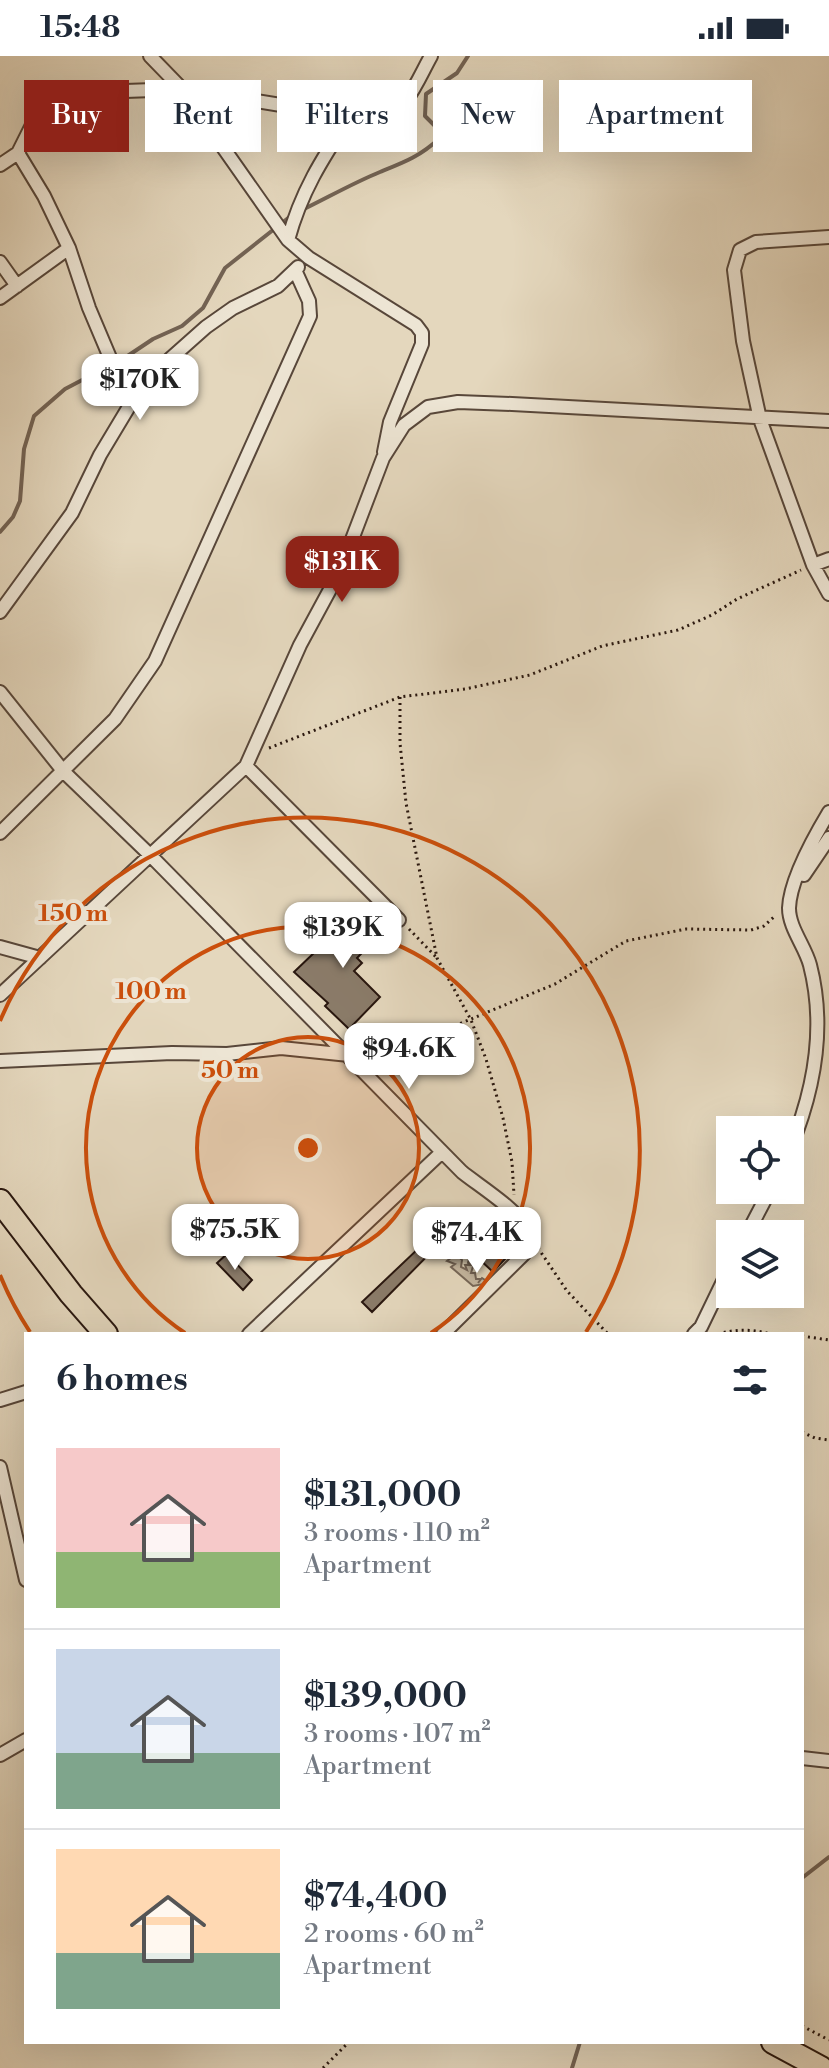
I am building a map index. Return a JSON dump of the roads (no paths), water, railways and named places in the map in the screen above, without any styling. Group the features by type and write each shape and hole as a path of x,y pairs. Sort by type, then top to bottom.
{"highway":[{"path":"0,1201 104,1332"},
{"path":"777,2044 821,2068"}],"street":[{"path":"150,56 173,80"},
{"path":"417,81 431,56"},
{"path":"0,165 18,153 35,119 50,105 70,97 145,90"},
{"path":"0,995 249,761 300,645 340,571 383,458 390,422 422,344 422,333 416,325 309,258 288,240 226,152"},
{"path":"288,240 303,195 329,152"},
{"path":"18,153 44,196 69,248 89,308 130,405"},
{"path":"829,237 756,242 740,250 734,270 743,341 760,419 813,565 829,594"},
{"path":"0,298 69,248"},
{"path":"0,612 72,513 100,455 130,405 161,367 206,327 233,308 278,286 309,258"},
{"path":"0,262 17,286"},
{"path":"0,833 115,719 155,661 310,316 309,301 295,270"},
{"path":"383,458 404,425 428,407 458,402 829,421"},
{"path":"813,565 829,559"},
{"path":"0,692 64,772 150,855 462,1172 515,1215 526,1228 524,1254 445,1332"},
{"path":"249,761 399,920"},
{"path":"803,1116 817,1053 817,999 809,961 792,922 790,895 829,812"},
{"path":"790,895 829,838"},
{"path":"0,947 40,958"},
{"path":"0,1061 172,1053 227,1054 281,1048 349,1055"},
{"path":"251,1332 442,1152"},
{"path":"696,1332 716,1296"},
{"path":"0,1400 24,1393"},
{"path":"0,1467 24,1571"},
{"path":"0,1755 24,1741"},
{"path":"804,1758 829,1761"}],"waterway":[{"path":"300,211 412,158 440,138 437,128 425,116 426,94 457,73 468,56"},
{"path":"0,532 13,517 20,501 24,449 34,416 65,389 182,326 203,308 225,268 292,215"},
{"path":"804,1876 829,1857"},
{"path":"572,2068 579,2044"}]}
